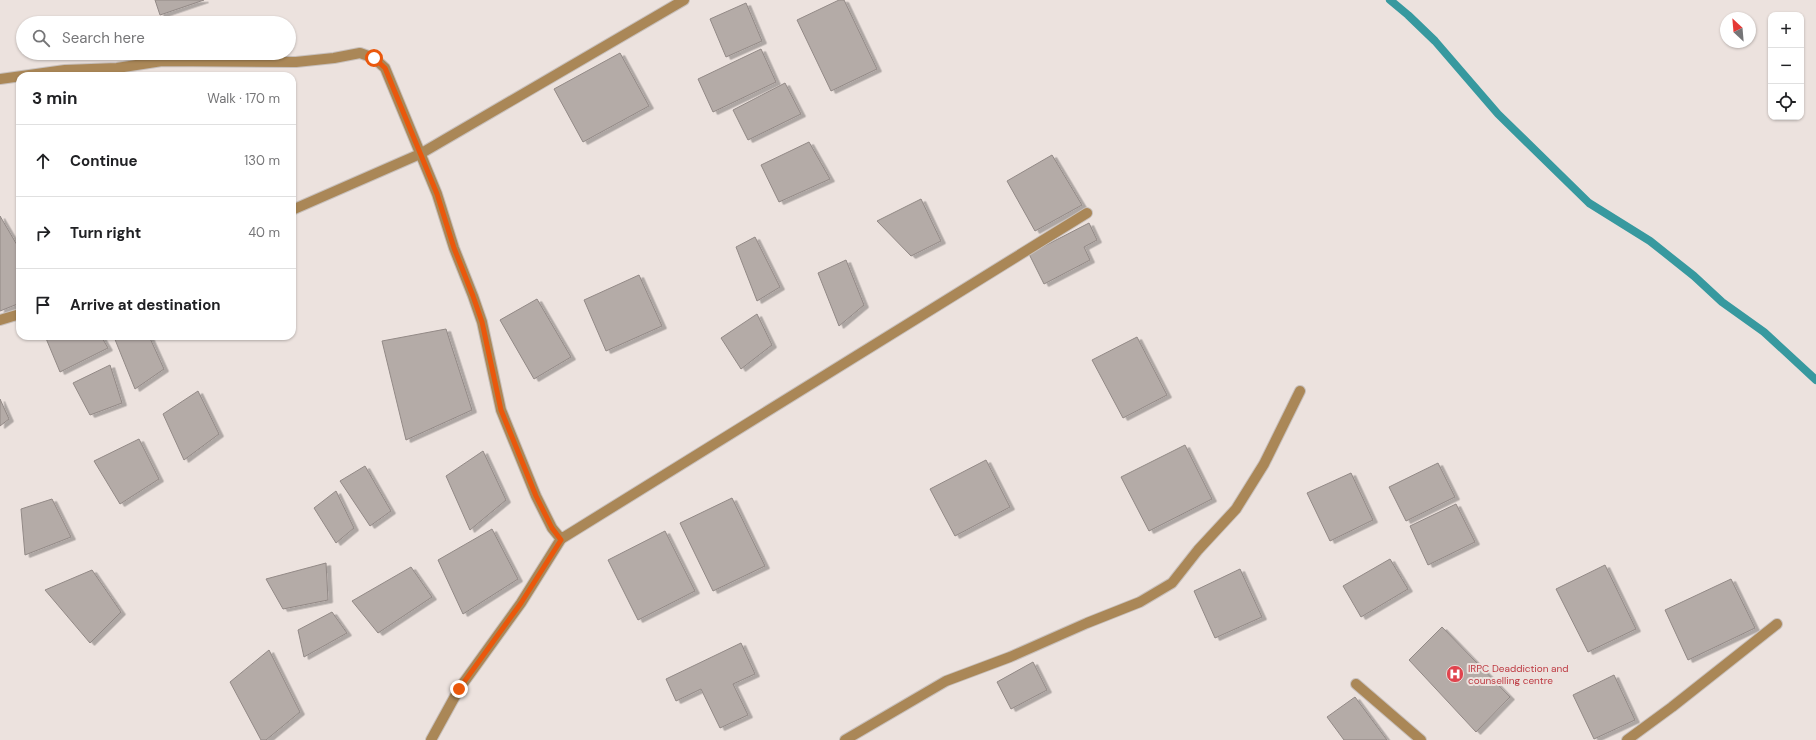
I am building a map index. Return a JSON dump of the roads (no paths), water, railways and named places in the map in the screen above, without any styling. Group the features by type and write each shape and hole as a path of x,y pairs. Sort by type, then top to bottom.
{"street":[{"path":"296,208 420,154 684,0"},
{"path":"49,72 117,68 162,61 296,62 334,58 360,53 374,58 385,68 437,194 454,248 482,322 501,410 536,496 552,528 561,540"},
{"path":"0,78 16,76"},
{"path":"431,740 459,689 521,603 561,540 1087,213"},
{"path":"0,320 16,315"},
{"path":"845,740 946,680 1010,656 1140,602 1172,583 1198,550 1236,509 1264,464 1300,391"},
{"path":"1627,740 1672,707 1776,624"},
{"path":"1356,684 1421,740"}],"waterway":[{"path":"1390,0 1435,41 1498,114 1589,203 1650,241 1694,276 1722,302 1764,332 1816,380"}],"place":[{"name":"IRPC Deaddiction and counselling centre","path":"1455,674"}]}
